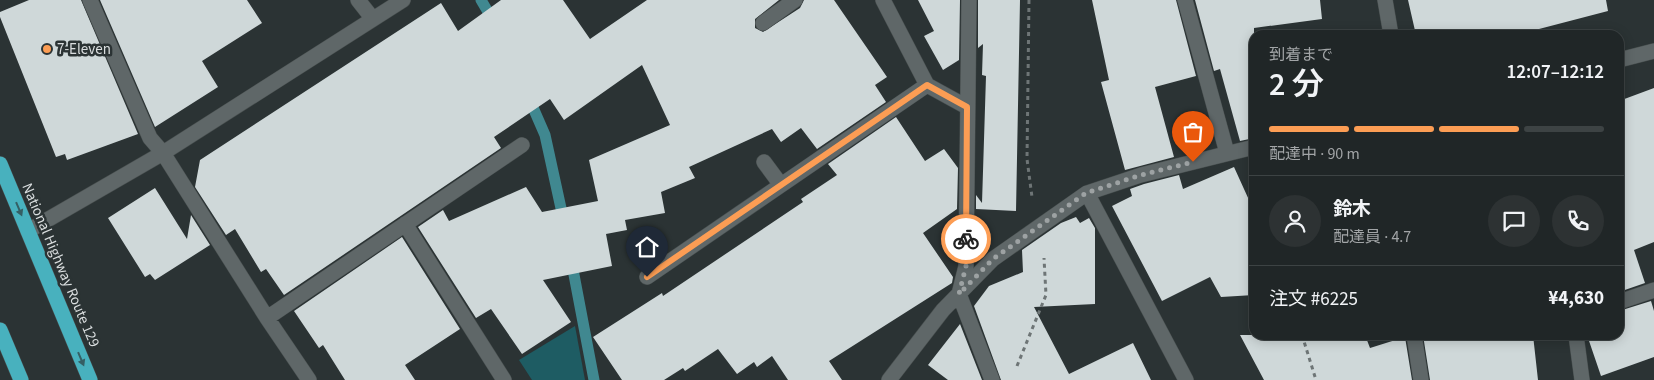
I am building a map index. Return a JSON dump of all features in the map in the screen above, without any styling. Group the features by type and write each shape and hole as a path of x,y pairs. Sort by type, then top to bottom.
{"highway":[{"name":"National Highway Route 129","path":"0,164 90,380"},
{"path":"0,330 21,380"}],"street":[{"path":"90,0 150,138 163,153 267,318 309,380"},
{"path":"358,0 373,19"},
{"path":"28,231 163,153 403,0"},
{"path":"764,23 795,0"},
{"path":"883,0 927,85 967,107"},
{"path":"969,0 966,266 959,294 992,380"},
{"path":"1185,0 1227,153"},
{"path":"1385,0 1390,30"},
{"path":"1624,59 1654,51"},
{"path":"647,277 927,85"},
{"path":"267,318 522,145"},
{"path":"889,380 943,310 993,259 1086,193 1141,175 1249,148"},
{"path":"764,162 781,185"},
{"path":"1086,193 1186,380"},
{"path":"404,224 504,380"},
{"path":"1624,300 1654,290"},
{"path":"1415,340 1421,380"},
{"path":"1577,340 1582,380"}],"path":[{"path":"1015,372 1046,295 1044,244 1036,228 1027,160 1030,0"},
{"path":"1304,340 1316,380"}],"shaded area":[{"path":"575,326 585,380 532,380 519,360"}],"building":[{"path":"29,0 81,0 138,134 67,160 65,154 56,157 0,17 0,12"},
{"path":"100,0 247,0 262,23 202,61 218,87 155,127"},
{"path":"501,0 563,0 590,39 647,0 779,0 755,19 755,28 763,32 800,8 804,0 834,0 887,77 875,85 886,102 817,149 801,128 781,142 772,129 689,167 695,178 661,192 665,213 625,220 627,230 606,234 612,266 543,280 571,322 522,354 491,309 476,318 418,227 443,210 449,221 526,187 542,212 598,201 589,160 670,125 642,65 564,120 550,99 494,137 501,148 284,295 266,269 261,272 235,229 226,235 195,187 200,160 441,3 458,31"},
{"path":"918,0 960,0 959,60 943,70 924,36 934,31"},
{"path":"978,0 1020,0 1016,211 976,209 976,195 982,203 986,76 982,75 983,44 978,48"},
{"path":"1092,0 1176,0 1196,76 1155,87 1174,157 1125,170 1101,82 1109,80"},
{"path":"1195,0 1320,0 1322,19 1249,30 1249,139 1240,141 1220,69 1214,71"},
{"path":"1408,0 1606,0 1608,11 1539,30 1415,30"},
{"path":"1654,88 1654,242 1634,250 1645,283 1624,290 1624,99"},
{"path":"896,117 925,161 944,149 958,168 957,209 923,233 953,277 952,283 829,361 842,380 788,380 772,356 757,367 754,362 737,374 718,349 685,371 683,368 664,380 622,380 593,337 662,293 663,296 803,202 801,199 837,175 828,164"},
{"path":"1234,167 1249,200 1249,295 1221,297 1210,277 1162,301 1112,206 1132,196 1130,189 1179,175 1183,189"},
{"path":"155,188 187,239 191,215 210,245 155,280 150,274 145,277 108,218"},
{"path":"1076,217 1080,223 1089,218 1095,228 1095,304 1034,307 1069,374 1133,343 1151,380 1001,380 974,306 989,286 1023,272 1022,250 1061,223"},
{"path":"402,237 460,329 405,365 415,380 345,380 323,345 319,348 294,311"},
{"path":"1651,301 1654,311 1654,357 1601,376 1589,340 1624,340 1624,309"},
{"path":"960,324 982,380 948,380 928,365"},
{"path":"1240,335 1249,335 1249,340 1367,340 1370,348 1395,340 1405,340 1412,380 1264,380"},
{"path":"1424,340 1534,340 1538,380 1430,380"}],"waterway":[{"path":"481,0 494,22"},
{"path":"528,96 545,135 564,222"},
{"path":"571,259 594,380"}],"way so far":[{"path":"966,239 966,266 959,294 993,259 1086,193 1141,175 1193,162"}],"place":[{"name":"7-Eleven","path":"47,49"}],"route":[{"path":"647,277 927,85 967,107 966,239"}]}
